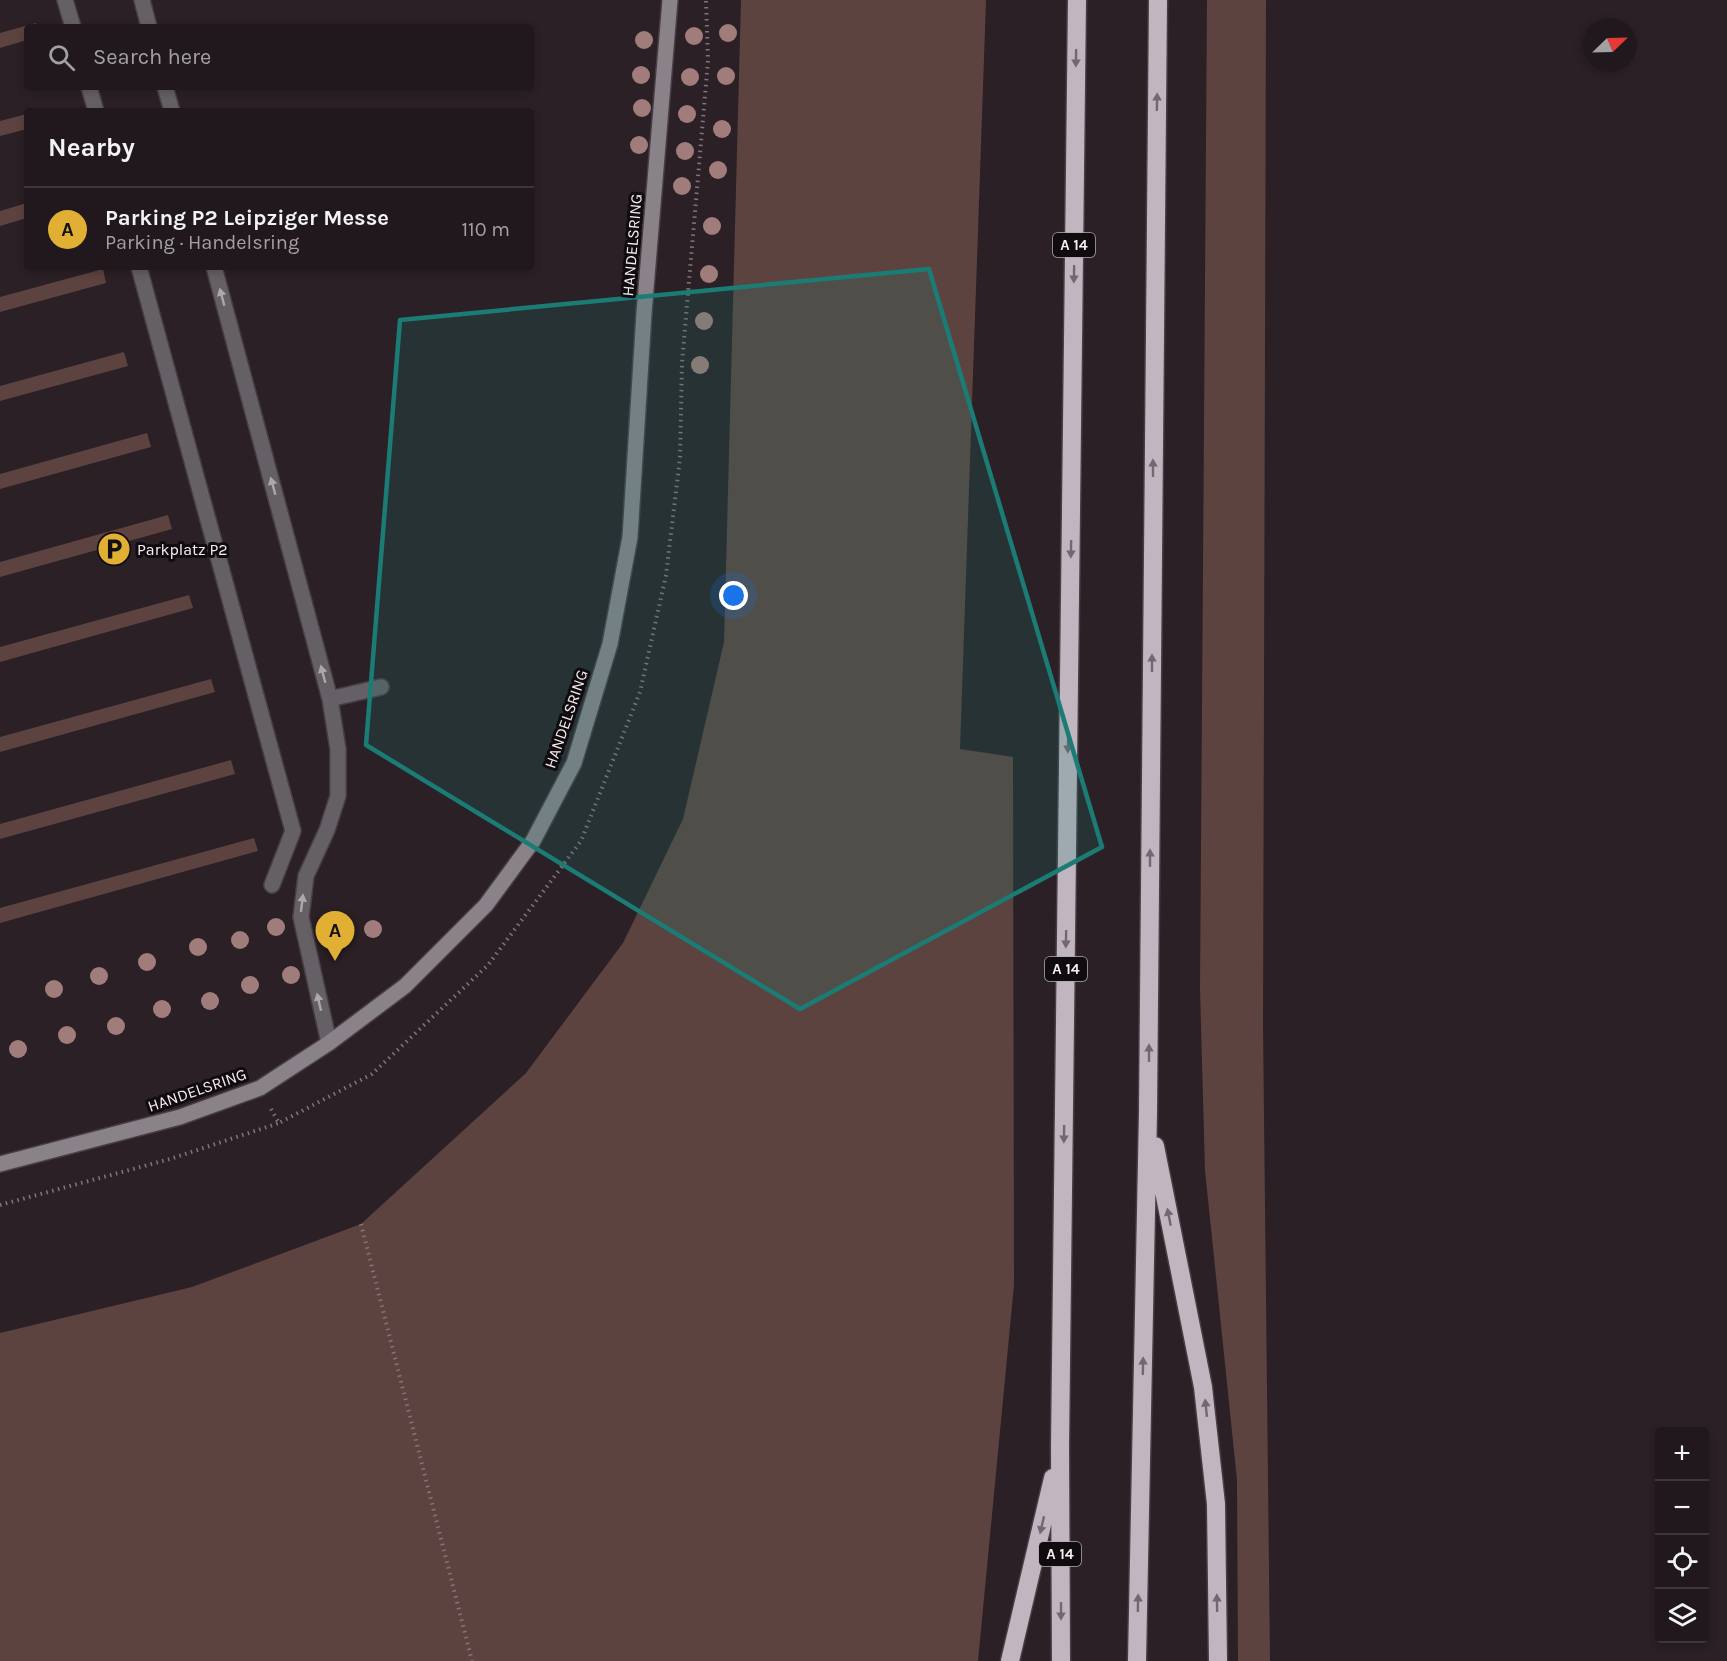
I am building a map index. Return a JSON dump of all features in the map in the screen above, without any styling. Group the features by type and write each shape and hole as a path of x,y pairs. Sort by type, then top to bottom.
{"highway":[{"name":"A 14","path":"1061,1661 1060,1447 1077,0"},
{"path":"1137,1661 1148,1112 1158,0"},
{"path":"1148,1112 1203,1387 1216,1504 1218,1661"},
{"path":"1010,1661 1060,1447"}],"main road":[{"name":"HANDELSRING","path":"0,1164 180,1117 260,1088 329,1043 405,986 486,905 532,841 574,763 610,644 630,537 644,313 670,0"}],"street":[{"path":"65,0 72,24"},
{"path":"142,0 148,24"},
{"path":"90,90 95,108"},
{"path":"166,90 171,108"},
{"path":"140,270 293,831 272,885"},
{"path":"215,270 330,699 338,749 338,796 327,830 306,876 301,917 329,1043"},
{"path":"330,699 381,687"}],"path":[{"path":"0,1205 170,1159 279,1123 372,1074 488,965 581,841 640,692 666,575 680,458 682,363 708,61 706,0"},
{"path":"260,1088 279,1123"},
{"path":"361,1224 472,1661"}],"highlighted area":[{"path":"929,269 1102,847 800,1009 366,745 400,320"}],"shaded area":[{"path":"741,0 986,0 960,749 1013,757 1014,1285 978,1661 0,1661 0,1333 192,1287 361,1224 526,1073 623,943 683,819 724,642"},
{"path":"1207,0 1266,0 1263,1025 1270,1661 1238,1661 1237,1480 1205,1170 1200,989"},
{"path":"24,26 24,41 0,48 0,33"},
{"path":"24,115 24,130 0,136 0,121"},
{"path":"24,204 24,219 0,226 0,211"},
{"path":"99,270 103,270 106,283 0,312 0,297"},
{"path":"124,352 128,366 0,401 0,386"},
{"path":"147,433 151,447 0,489 0,474"},
{"path":"168,515 172,529 0,577 0,562"},
{"path":"189,595 193,608 0,662 0,647"},
{"path":"211,679 215,692 0,752 0,737"},
{"path":"231,760 235,774 0,839 0,824"},
{"path":"254,838 258,851 0,923 0,908"}],"place":[{"name":"Parkplatz P2","path":"114,549"},
{"name":"Parking P2 Leipziger Messe","path":"335,961"}]}
